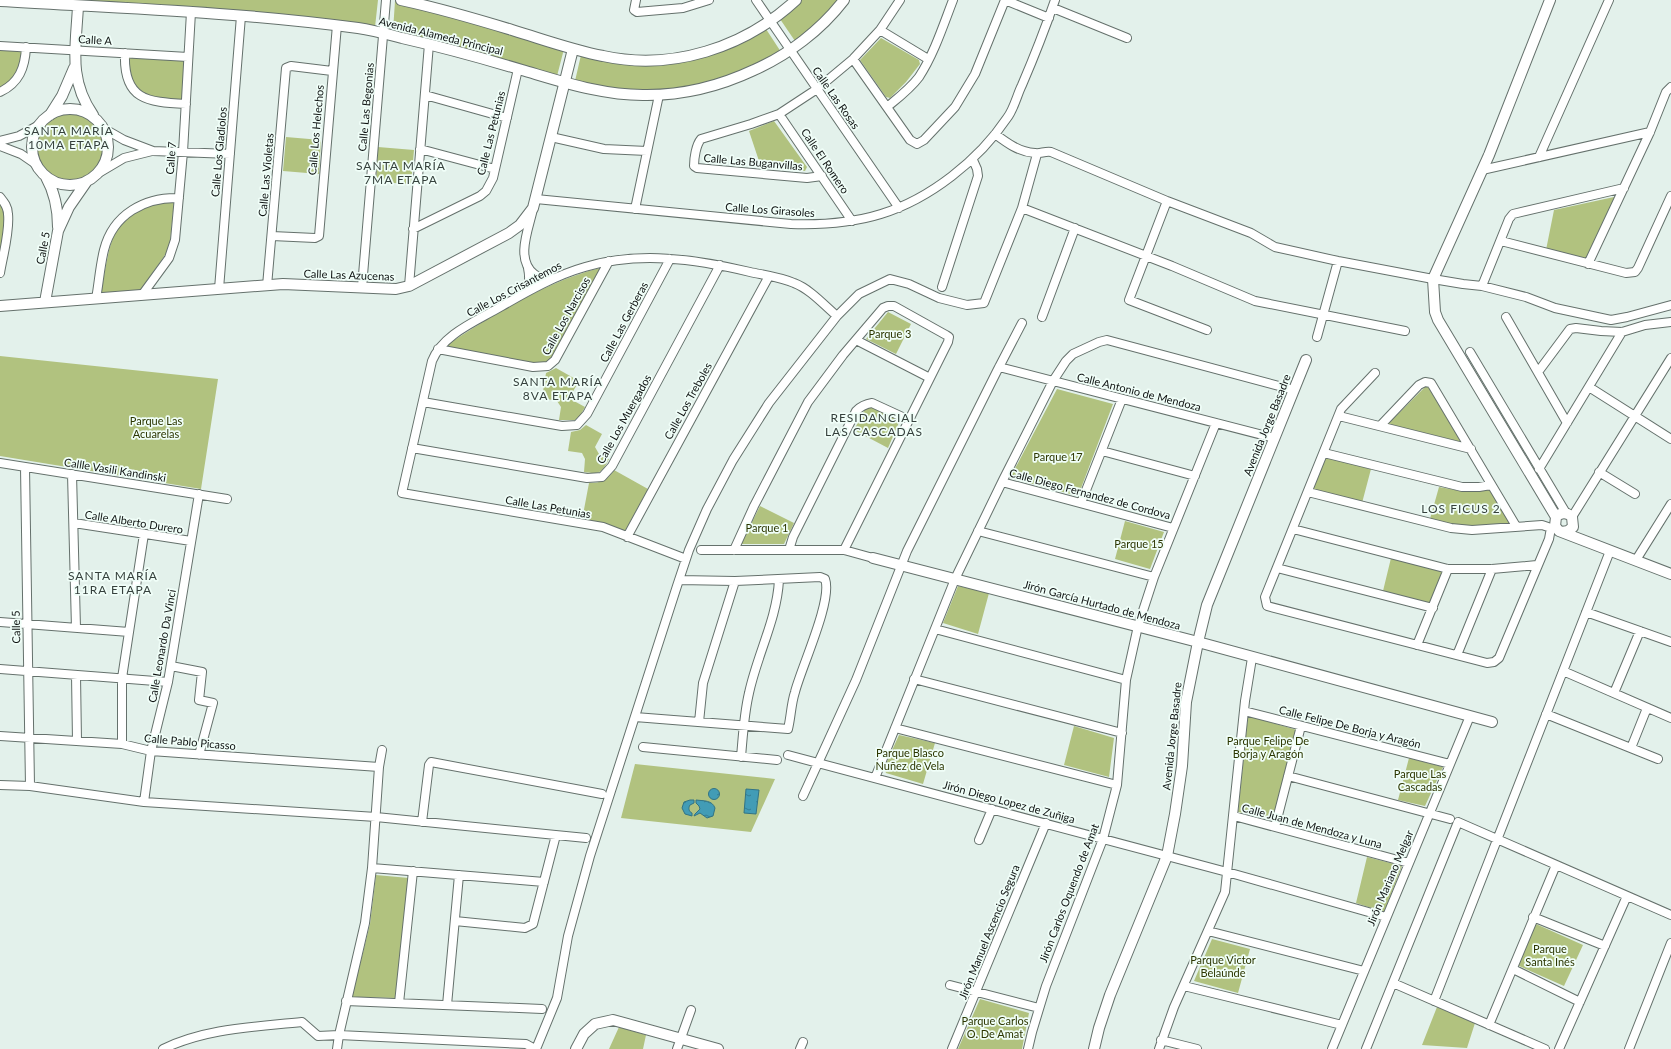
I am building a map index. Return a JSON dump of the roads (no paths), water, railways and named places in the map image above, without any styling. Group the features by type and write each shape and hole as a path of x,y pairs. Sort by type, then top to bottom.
{"street":[{"name":"Calle Las Begonias","path":"362,287 386,0"},
{"path":"401,0 492,24 573,49 632,60 666,60 716,50 770,21 796,0"},
{"path":"636,0 634,10 636,12 683,8 709,0"},
{"path":"683,8 686,0"},
{"name":"Calle Las Rosas","path":"756,0 899,208"},
{"name":"Avenida Alameda Principal","path":"0,1 191,12 362,28 429,44 584,88 610,93 646,96 680,93 711,87 734,80 770,63 812,34 835,12 844,0"},
{"name":"Calle Las Buganvillas","path":"822,176 807,178 697,168 694,166 698,142 701,139 779,114 817,89 853,59 880,30 900,0"},
{"path":"887,108 904,94 918,78 934,48 953,0"},
{"path":"853,59 913,143 917,144 924,140 955,107 975,74 1005,0 1049,18"},
{"path":"1550,0 1482,170 1433,279 1435,312 1438,320 1562,523 1582,540 1671,574"},
{"path":"1539,157 1609,0"},
{"path":"1054,4 1127,38"},
{"name":"Calle Los Girasoles","path":"535,204 635,209 814,225 852,221 899,208 936,188 973,160 1008,117 1054,4"},
{"path":"78,6 74,68 83,98 103,128 108,139 108,152 105,164 98,174"},
{"name":"Calle 7","path":"142,295 169,258 175,240 183,152 191,12"},
{"name":"Calle Los Gladiolos","path":"219,289 241,16"},
{"name":"Calle Los Helechos","path":"272,236 315,238 319,236 337,25"},
{"path":"880,30 928,59"},
{"path":"409,286 429,44"},
{"name":"Calle A","path":"0,46 188,57"},
{"path":"0,92 11,86 20,75 26,48"},
{"name":"Calle Las Azucenas","path":"0,306 284,284 396,289 409,286 509,234 520,225 535,204 573,49"},
{"path":"125,53 126,74 131,86 140,95 158,102 186,104"},
{"name":"Calle Las Violetas","path":"267,286 286,68 288,66 332,71"},
{"path":"0,141 19,136 40,124 50,115 62,96 74,68"},
{"name":"Calle Las Petunias","path":"414,229 480,196 486,191 493,178 518,69"},
{"path":"1588,264 1650,132 1666,92 1671,87"},
{"path":"425,95 507,118"},
{"path":"635,209 659,95"},
{"path":"50,115 61,110 73,109 85,112 95,118"},
{"name":"Calle El Romero","path":"779,114 852,221"},
{"path":"37,166 32,147 34,135 40,124"},
{"path":"103,128 124,140 153,150 230,154"},
{"path":"1482,170 1650,132"},
{"path":"995,134 1009,145 1022,151 1037,154 1050,152 1167,201 1251,233 1275,247 1338,261 1433,279 1482,286 1526,297 1555,308 1611,320 1627,318 1671,305"},
{"path":"551,137 604,149 647,151"},
{"path":"0,146 21,154 37,166 45,175 56,182 68,185 87,181 124,158 153,150"},
{"path":"420,149 495,169"},
{"path":"162,1049 175,1043 218,1031 302,1022 318,1036 339,1035 526,1044 536,1049 557,998 570,929 590,856 686,559 707,509 733,460 769,403 837,316 859,294 890,279 909,284 939,298 967,305 980,305 984,303 1022,208 1037,154"},
{"path":"942,287 978,176 973,160"},
{"path":"45,175 57,205 58,231"},
{"name":"Calle 5","path":"45,302 58,231 69,207 87,181"},
{"path":"1482,286 1510,219 1517,212 1624,188"},
{"path":"1501,241 1626,273 1635,272 1671,196"},
{"path":"0,197 5,204 8,213 0,273"},
{"path":"96,299 104,249 113,229 120,220 128,212 148,202 159,199 179,198"},
{"path":"1167,201 1129,300 1207,330"},
{"path":"524,251 535,204"},
{"path":"1022,208 1146,256 1255,301 1323,316 1405,331"},
{"path":"1042,317 1075,228"},
{"path":"509,234 514,233 521,235 523,238 524,251 530,278 528,285 519,296"},
{"name":"Calle Los Crisantemos","path":"402,493 432,361 438,349 455,334 519,296 557,277 587,266 609,261 638,258 670,259 720,265 794,283 807,291 837,316"},
{"name":"Calle Las Gerberas","path":"423,402 562,426 577,425 587,414 670,259"},
{"name":"Calle Los Narcisos","path":"438,349 533,368 548,366 558,356 609,261"},
{"path":"1317,337 1338,261"},
{"path":"527,265 530,271 543,278 557,277"},
{"name":"Calle Los Muergados","path":"412,448 587,478 602,477 612,466 720,265"},
{"name":"Calle Los Treboles","path":"627,536 769,276"},
{"path":"734,550 754,506 808,402 883,308 894,306 949,338 844,550"},
{"path":"1506,317 1567,423"},
{"path":"1538,372 1570,329 1576,328 1601,332 1622,332 1645,325 1671,322"},
{"path":"804,796 856,680 907,551 1022,323"},
{"path":"1539,469 1622,332"},
{"path":"856,340 930,378"},
{"path":"874,778 955,579 1053,381 1066,361 1073,354 1107,340 1294,390"},
{"path":"1470,352 1539,469 1562,523"},
{"name":"Avenida Jorge Basadre","path":"1094,1049 1110,995 1167,856 1182,766 1186,702 1207,605 1306,360"},
{"path":"1375,374 1346,403 1339,416 1265,597 1266,603 1270,608 1487,663 1497,660 1549,539 1599,472 1670,361"},
{"name":"Calle Antonio de Mendoza","path":"999,367 1274,438"},
{"path":"1380,426 1419,385 1428,382 1434,386 1516,526"},
{"path":"1589,387 1671,439"},
{"path":"1082,503 1122,399"},
{"path":"789,550 793,537 856,411 866,404 872,403 909,420"},
{"path":"1339,416 1471,450"},
{"name":"Jirón Carlos Oquendo de Amat","path":"1028,1049 1046,986 1103,839 1117,785 1126,680 1138,626 1154,577 1216,423"},
{"path":"1102,451 1194,476"},
{"path":"1324,453 1440,483 1471,488 1491,485"},
{"name":"Callle Vasili Kandinski","path":"0,463 227,499"},
{"name":"Calle 5","path":"25,467 30,786"},
{"path":"1599,472 1635,494"},
{"path":"72,474 76,628"},
{"name":"Calle Diego Fernandez de Cordova","path":"1002,482 1173,528"},
{"path":"1308,492 1451,528 1472,530 1562,523"},
{"name":"Calle Las Petunias","path":"402,493 602,527 686,559"},
{"name":"Calle Leonardo Da Vinci","path":"144,802 151,751 171,666 199,494"},
{"path":"1636,560 1671,504"},
{"name":"Calle Alberto Durero","path":"74,523 191,542"},
{"path":"1293,529 1448,569 1492,569 1537,565"},
{"path":"978,531 1154,577"},
{"path":"122,744 122,678 144,534"},
{"name":"Jirón García Hurtado de Mendoza","path":"701,550 844,550 1138,626 1492,722"},
{"path":"1434,1001 1610,551"},
{"path":"1277,568 1432,608"},
{"path":"1417,645 1448,569"},
{"path":"1457,655 1492,569"},
{"path":"635,718 788,729 794,693 823,611 826,584 825,579 735,581 679,580"},
{"path":"741,757 749,692 778,597 779,580"},
{"path":"699,722 703,683 735,581"},
{"path":"1586,612 1671,642"},
{"path":"0,622 129,632"},
{"path":"935,628 1126,680"},
{"path":"1614,693 1640,631"},
{"path":"1159,1049 1161,1040 1225,892 1244,711 1252,658"},
{"path":"171,666 202,672 199,700 213,703 199,755"},
{"path":"0,669 168,682"},
{"path":"1563,672 1671,718"},
{"path":"76,675 77,741"},
{"path":"914,678 1122,733"},
{"path":"1631,748 1647,708"},
{"name":"Calle Felipe De Borja y Aragón","path":"1244,711 1450,764"},
{"path":"1546,714 1658,759"},
{"name":"Jirón Mariano Melgar","path":"1332,1049 1470,716"},
{"path":"1275,827 1300,726"},
{"path":"895,728 1117,785"},
{"name":"Calle Pablo Picasso","path":"0,736 122,744 151,751 199,755 379,767"},
{"path":"643,747 777,760"},
{"path":"337,1049 346,1001 364,923 372,868 379,767 382,750"},
{"name":"Jirón Diego Lopez de Zuñiga","path":"788,755 1227,872 1386,917"},
{"path":"422,822 428,765 431,762 602,794"},
{"path":"1288,776 1450,819"},
{"path":"0,785 30,786 144,802 376,817 586,838"},
{"path":"979,840 992,809"},
{"name":"Calle Juan de Mendoza y Luna","path":"1234,816 1409,863"},
{"path":"1366,1049 1458,822 1671,915"},
{"name":"Jirón Manuel Ascencio Segura","path":"952,1049 1046,823"},
{"path":"455,921 524,928 533,924 556,835"},
{"path":"1489,1024 1556,865"},
{"path":"372,868 544,882"},
{"path":"400,1003 413,872"},
{"path":"447,1005 459,875"},
{"path":"1559,1049 1627,896"},
{"path":"1533,917 1605,946"},
{"path":"1208,931 1364,971"},
{"path":"1629,1049 1671,943"},
{"path":"1513,969 1580,1002"},
{"path":"1393,983 1545,1049"},
{"path":"950,984 1039,1008"},
{"path":"1184,986 1342,1025"},
{"path":"346,1001 542,1009"},
{"path":"677,1049 691,1010"},
{"path":"576,1049 584,1034 595,1024 613,1020 718,1049"},
{"path":"1161,1040 1197,1049"}],"water":[{"path":"714,788 718,790 720,794 718,798 714,800 710,798 708,794 710,790"},
{"path":"746,789 759,790 756,814 744,813"},
{"path":"694,800 694,803 689,807 692,816 685,814 682,808 684,802"},
{"path":"696,800 707,801 714,805 715,808 713,816 707,818 700,813 694,816 700,809 696,803"}],"district":[{"name":"SANTA MARÍA 10MA ETAPA","path":"69,138"},
{"name":"SANTA MARÍA 7MA ETAPA","path":"401,173"},
{"name":"SANTA MARÍA 8VA ETAPA","path":"558,389"},
{"name":"RESIDANCIAL LAS CASCADAS","path":"874,425"},
{"name":"LOS FICUS 2","path":"1461,509"},
{"name":"SANTA MARÍA 11RA ETAPA","path":"113,583"}],"park label":[{"name":"Parque 3","path":"890,334"},
{"name":"Parque Las Acuarelas","path":"156,427"},
{"name":"Parque 17","path":"1058,457"},
{"name":"Parque 1","path":"767,528"},
{"name":"Parque 15","path":"1139,544"},
{"name":"Parque Felipe De Borja y Aragón","path":"1268,747"},
{"name":"Parque Blasco Nuñez de Vela","path":"910,759"},
{"name":"Parque Las Cascadas","path":"1420,780"},
{"name":"Parque Santa Inés","path":"1550,955"},
{"name":"Parque Victor Belaúnde","path":"1223,966"},
{"name":"Parque Carlos O. De Amat","path":"995,1027"}]}
